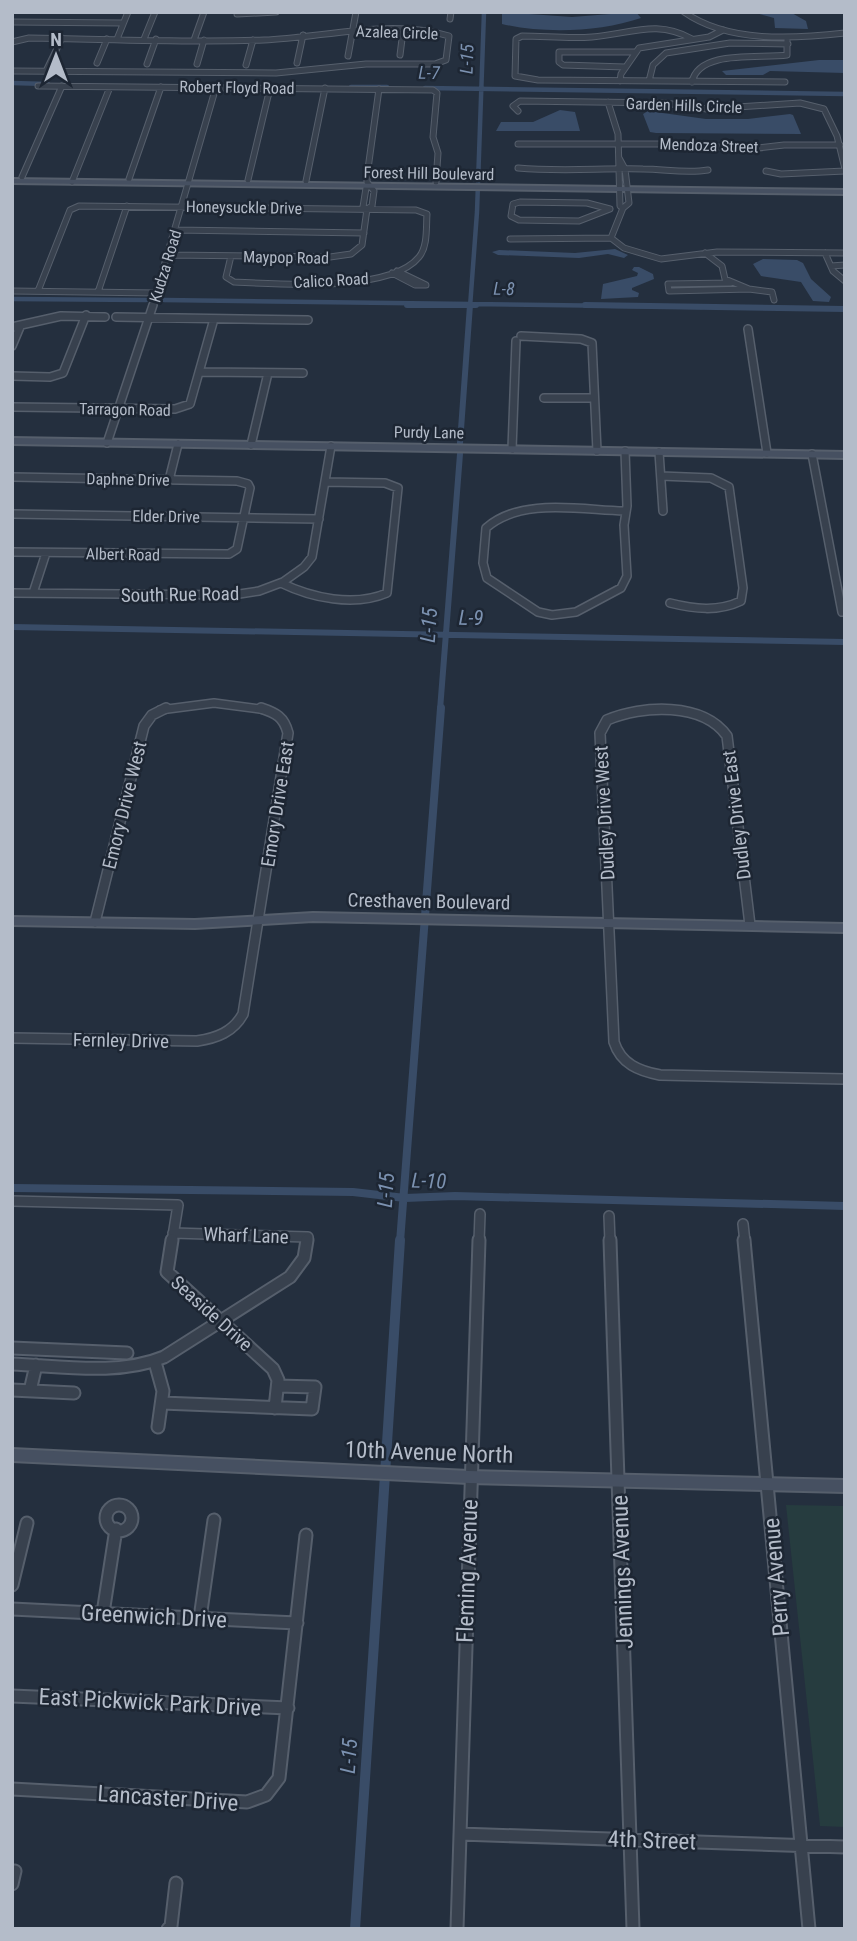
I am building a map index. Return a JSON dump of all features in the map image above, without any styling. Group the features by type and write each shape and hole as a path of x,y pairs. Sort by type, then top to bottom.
{"street":[{"path":"50,23 55,12"},
{"path":"117,39 128,12"},
{"path":"144,39 155,12"},
{"path":"194,40 204,12"},
{"path":"237,14 276,12"},
{"path":"348,56 356,12"},
{"path":"450,19 451,12"},
{"path":"684,12 695,21 723,30 786,35 845,33"},
{"path":"12,22 123,23"},
{"path":"692,39 676,30 663,27 597,36 517,38 516,77 535,80 785,82"},
{"name":"Azalea Circle","path":"12,42 24,38 253,40 352,30 446,33 449,36 446,60 435,64 366,64 266,73 12,71"},
{"path":"620,81 625,66 635,52 643,47 711,36 723,30"},
{"path":"400,55 403,31"},
{"path":"297,63 303,35"},
{"path":"692,82 693,73 699,65 742,57 783,56 789,53 786,35"},
{"path":"46,71 62,38"},
{"path":"97,63 107,39"},
{"path":"147,64 156,39"},
{"path":"197,64 204,40"},
{"path":"246,65 253,40"},
{"path":"649,81 651,69 660,56 666,53 736,43 788,44"},
{"path":"625,66 564,65 559,62 559,52 635,52"},
{"name":"Robert Floyd Road","path":"38,86 435,91 433,137 438,153 436,182"},
{"path":"22,177 62,86"},
{"path":"72,180 110,87"},
{"path":"129,178 161,87"},
{"name":"Kudza Road","path":"107,443 169,255 216,87"},
{"path":"248,180 270,88"},
{"path":"306,181 324,88"},
{"path":"176,230 364,233 367,209 372,206 374,191 368,184 379,89"},
{"name":"Garden Hills Circle","path":"518,111 513,106 520,101 669,103 718,109 771,104 810,104 824,109 840,145 845,170"},
{"path":"608,102 619,143 623,187 629,203 622,208 611,238"},
{"path":"834,130 845,130"},
{"name":"Mendoza Street","path":"518,144 619,143 750,149 784,145 840,145"},
{"name":"Garden Hills Circle","path":"840,145 845,151"},
{"path":"518,168 689,173 708,170"},
{"path":"766,171 781,174 845,170"},
{"name":"Forest Hill Boulevard","path":"12,179 129,178 368,184 436,182 467,185"},
{"name":"Forest Hill Boulevard","path":"12,179 845,190"},
{"path":"520,202 587,203 610,209 582,220 516,219 511,216 512,205 520,202"},
{"path":"98,292 127,206"},
{"name":"Honeysuckle Drive","path":"38,291 73,207 416,210"},
{"name":"Calico Road","path":"231,256 226,277 234,282 333,283 367,280 395,272 413,263 423,251 427,214 416,210"},
{"name":"Maypop Road","path":"169,255 344,256 361,248 364,233"},
{"path":"510,239 611,238 624,248 669,259 705,253 845,253"},
{"path":"705,253 722,266 725,279 732,283 773,296 769,284"},
{"path":"825,253 831,266 845,281"},
{"path":"831,266 845,265"},
{"path":"670,300 668,284 732,283"},
{"path":"669,291 749,289"},
{"path":"12,291 157,293"},
{"path":"12,376 61,375 86,315"},
{"path":"12,327 52,317 106,317"},
{"path":"116,317 308,320"},
{"name":"Tarragon Road","path":"12,407 175,410 187,407 214,319"},
{"path":"12,345 20,327"},
{"path":"748,329 767,453"},
{"path":"512,449 519,339 580,339 592,343 597,451"},
{"path":"199,372 303,373"},
{"path":"251,445 268,373"},
{"path":"544,398 594,398"},
{"name":"Purdy Lane","path":"12,442 845,454"},
{"path":"169,480 178,444"},
{"path":"281,583 302,570 312,557 331,446"},
{"path":"624,511 518,510 500,516 485,528 483,563 487,578 538,612 557,615 576,612 619,590 625,583 625,451"},
{"path":"659,452 663,511"},
{"path":"812,454 842,612"},
{"path":"662,476 706,477 723,482 729,487 743,588 741,601 727,607 686,607 670,603"},
{"name":"Daphne Drive","path":"12,478 244,482 250,488 244,518"},
{"path":"281,583 300,593 316,597 372,599 384,596 387,591 399,490 393,485 325,482"},
{"name":"Elder Drive","path":"12,514 319,519"},
{"name":"Albert Road","path":"12,552 220,556 233,553 237,549 244,518"},
{"path":"33,593 46,553"},
{"name":"South Rue Road","path":"12,593 221,596 251,593 281,583"},
{"name":"Emory Drive East","path":"216,705 266,708 281,714 288,724 258,920"},
{"name":"Emory Drive West","path":"95,922 146,721 158,711 171,707 216,705"},
{"name":"Dudley Drive West","path":"608,922 600,730 607,720 620,714 662,712"},
{"name":"Dudley Drive East","path":"662,712 707,717 721,726 726,734 750,925"},
{"name":"Cresthaven Boulevard","path":"12,921 195,924 313,917 845,928"},
{"name":"Fernley Drive","path":"12,1038 191,1041 209,1040 229,1032 243,1014 258,920"},
{"path":"608,922 614,1042 624,1060 643,1071 660,1075 845,1079"},
{"path":"12,1201 178,1205 173,1233"},
{"name":"Fleming Avenue","path":"457,1929 480,1214"},
{"name":"Jennings Avenue","path":"609,1216 620,1480 633,1929"},
{"name":"Perry Avenue","path":"743,1224 809,1929"},
{"name":"Wharf Lane","path":"173,1233 308,1237 306,1254 299,1268 221,1321"},
{"name":"Seaside Drive","path":"173,1233 167,1272 273,1369 278,1386"},
{"path":"12,1364 122,1368 155,1362 221,1321"},
{"path":"12,1348 127,1353"},
{"path":"155,1362 162,1380 158,1427"},
{"path":"30,1391 36,1365"},
{"path":"162,1403 275,1408 312,1409 315,1387 278,1386 275,1408"},
{"path":"12,1390 74,1393"},
{"name":"10th Avenue North","path":"12,1455 470,1477 845,1486"},
{"path":"200,1618 214,1520"},
{"path":"12,1585 27,1523"},
{"path":"103,1613 116,1529"},
{"name":"Lancaster Drive","path":"12,1789 233,1800 241,1803 257,1801 271,1792 279,1778 306,1535"},
{"name":"Greenwich Drive","path":"12,1608 297,1623"},
{"name":"East Pickwick Park Drive","path":"12,1696 288,1708"},
{"name":"4th Street","path":"460,1833 845,1847"},
{"path":"168,1929 171,1926 176,1883"}],"green space":[{"path":"786,1505 845,1506 845,1827 820,1826"}],"water":[{"path":"502,12 572,17 636,12 641,18 590,29 554,30 502,24"},
{"path":"752,12 790,12 806,21 808,29 775,28 774,18"},
{"path":"819,60 845,60 845,73 770,71 763,75 726,75 722,71"},
{"path":"560,110 575,112 580,131 496,131 501,122 533,122"},
{"path":"648,111 706,119 748,119 790,114 793,115 801,134 656,133 650,132 643,114"},
{"path":"615,249 628,255 624,258 608,254 579,258 498,255 492,252 575,253"},
{"path":"763,259 797,260 803,263 811,279 831,297 829,302 813,301 801,282 761,276 753,264"},
{"path":"634,267 653,274 654,279 632,288 639,293 638,297 601,299 603,284 637,276 638,273 632,270"}],"waterway":[{"name":"L-15","path":"481,89 484,12"},
{"name":"L-7","path":"12,83 48,84"},
{"name":"L-7","path":"351,87 387,87"},
{"name":"L-7","path":"425,88 481,89"},
{"name":"L-15","path":"470,304 481,89"},
{"name":"L-7","path":"481,89 845,94"},
{"name":"L-8","path":"12,299 146,300"},
{"name":"L-8","path":"164,300 470,304"},
{"name":"L-8","path":"470,304 702,307"},
{"name":"L-8","path":"407,305 470,305"},
{"name":"L-15","path":"460,443 470,305"},
{"name":"L-8","path":"470,305 476,305"},
{"name":"L-8","path":"585,305 845,309"},
{"name":"L-15","path":"446,635 460,454"},
{"name":"L-9","path":"12,627 446,635"},
{"name":"L-15","path":"440,710 446,635"},
{"name":"L-9","path":"446,635 845,642"},
{"name":"L-15","path":"403,1198 441,708"},
{"name":"L-10","path":"12,1188 353,1192 403,1198"},
{"name":"L-10","path":"403,1198 455,1196 845,1206"},
{"name":"L-15","path":"400,1242 403,1198"},
{"name":"L-15","path":"355,1929 400,1240"}]}
